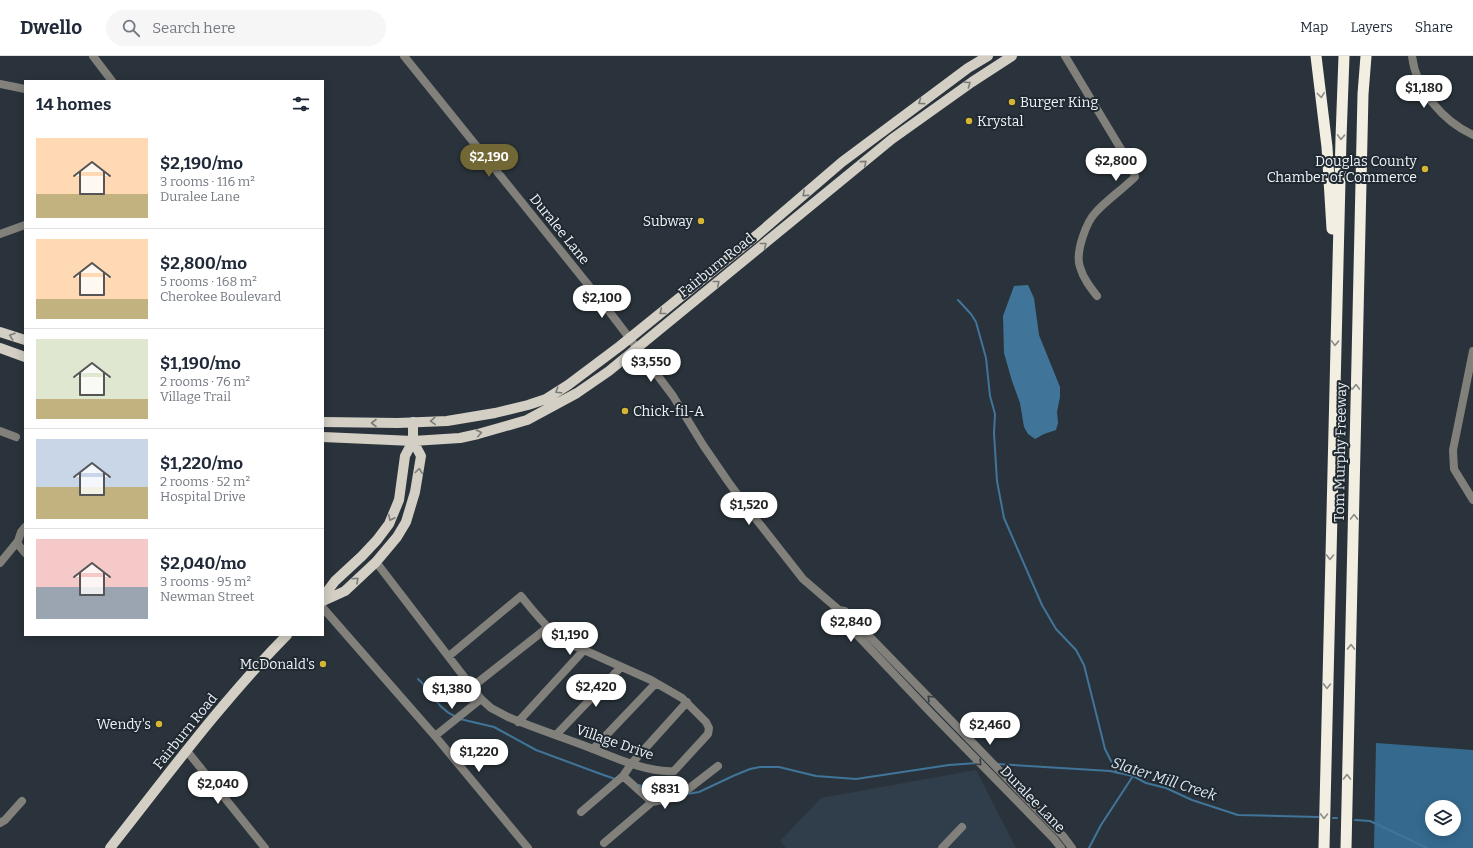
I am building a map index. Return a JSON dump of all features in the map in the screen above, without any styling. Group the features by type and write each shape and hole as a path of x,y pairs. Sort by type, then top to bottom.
{"highway":[{"path":"1316,56 1327,147 1336,304"},
{"name":"Tom Murphy Freeway","path":"1324,848 1336,304 1344,56"},
{"name":"Tom Murphy Freeway","path":"1346,848 1363,94 1366,56"},
{"path":"1363,94 1371,56"}],"main road":[{"name":"Fairburn Road","path":"324,422 413,422 476,417 528,405 546,399 568,385 630,338 757,235 842,162 950,81 988,56"},
{"name":"Fairburn Road","path":"324,437 413,441 460,438 527,420 588,386 637,348 892,139 975,79 1012,56"},
{"path":"0,332 24,340"},
{"path":"0,348 24,357"},
{"path":"324,601 345,591 376,562 387,550 406,522 414,498 421,456 413,441 413,422"},
{"path":"324,596 335,581 377,540 389,524 399,500 405,456 413,441"},
{"name":"Fairburn Road","path":"110,848 223,705 260,662 286,636"}],"street":[{"path":"93,56 111,80"},
{"name":"Duralee Lane","path":"404,56 630,338 673,396 707,451 748,509 803,579 839,610 845,611 1063,836 1072,848"},
{"path":"1065,56 1133,169 1136,177 1095,213 1086,227 1079,250 1079,266 1089,286 1097,296"},
{"path":"1412,56 1413,64 1421,84 1432,103 1451,121 1473,135"},
{"path":"0,84 24,90"},
{"path":"0,234 24,225"},
{"path":"1473,351 1454,450 1454,469 1473,500"},
{"path":"0,431 16,437"},
{"path":"0,563 17,542 24,528"},
{"path":"17,542 24,551"},
{"name":"Village Drive","path":"376,562 481,699 491,708 518,722 632,763 656,770 674,771 708,734 709,728 706,722 687,702"},
{"path":"449,656 521,596 547,628 574,647 621,666 656,683 687,702 632,763 623,776 581,812"},
{"path":"324,609 435,736 528,848"},
{"name":"Duralee Lane","path":"839,610 841,618 1061,848"},
{"path":"472,687 547,628"},
{"path":"518,722 584,650"},
{"path":"556,735 621,666"},
{"path":"594,749 656,683"},
{"path":"435,736 481,699"},
{"path":"187,750 266,848"},
{"path":"604,843 652,802 678,797 718,766"},
{"path":"623,776 652,802"},
{"path":"0,823 5,820 22,800"},
{"path":"942,848 962,827"}],"shaded area":[{"path":"1028,285 1034,298 1039,335 1060,387 1057,412 1058,423 1056,430 1035,439 1028,434 1024,427 1020,403 1004,353 1003,316 1014,286"},
{"path":"1376,743 1473,750 1473,848 1374,848"},
{"path":"976,770 1016,848 786,848 780,841 821,798"}],"waterway":[{"path":"958,300 976,322 986,358 990,396 995,414 994,433 997,481 1004,518 1042,605 1056,629 1076,650 1084,665 1105,749 1117,773"},
{"name":"Slater Mill Creek","path":"418,679 443,709 456,717"},
{"name":"Slater Mill Creek","path":"460,719 494,727 536,750 615,779"},
{"name":"Slater Mill Creek","path":"687,794 699,792 750,769 760,767 779,767 816,776 856,779 949,765 977,763"},
{"name":"Slater Mill Creek","path":"997,764 1110,771 1133,776 1146,783 1166,788 1192,800 1238,815 1318,817"},
{"path":"1089,848 1101,825 1133,776"},
{"name":"Slater Mill Creek","path":"639,785 669,795"},
{"name":"Slater Mill Creek","path":"1355,820 1370,821 1427,848"}],"place":[{"name":"Burger King","path":"1012,102"},
{"name":"Krystal","path":"969,121"},
{"name":"Douglas County Chamber of Commerce","path":"1425,169"},
{"name":"Subway","path":"701,221"},
{"name":"Chick-fil-A","path":"625,411"},
{"name":"McDonald's","path":"323,664"},
{"name":"Wendy's","path":"159,724"}]}
